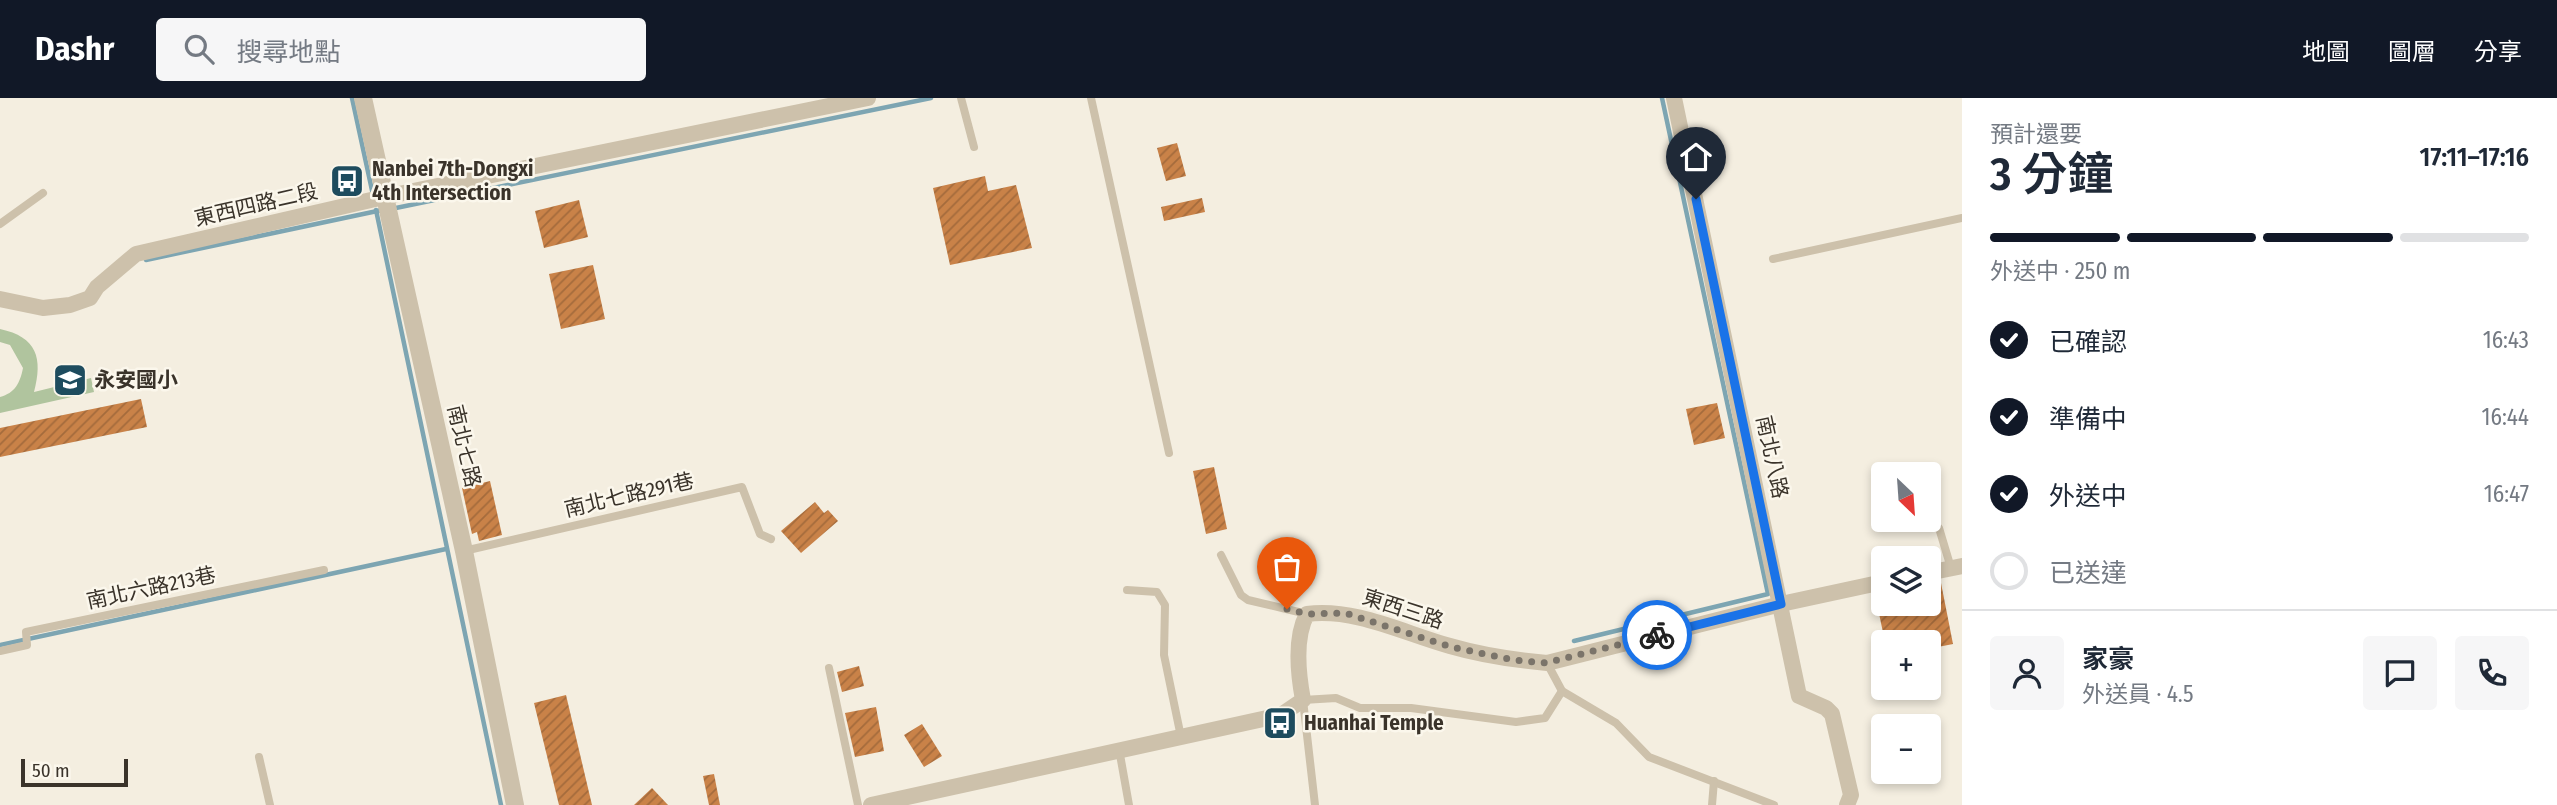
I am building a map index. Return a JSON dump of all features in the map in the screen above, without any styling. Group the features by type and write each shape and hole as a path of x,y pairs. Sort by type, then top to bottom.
{"street":[{"name":"南北七路","path":"363,98 464,551 515,805"},
{"name":"東西四路二段","path":"0,299 43,308 70,305 90,298 97,287 136,254 384,197 868,98"},
{"name":"南北八路","path":"1674,98 1799,696 1826,708 1832,715 1851,795 1847,805"},
{"name":"東西三路","path":"1307,614 1345,613 1451,647 1514,660 1546,663 1781,604 1871,585"},
{"path":"871,805 1281,715 1303,700 1300,627 1307,614"}],"lane":[{"path":"961,98 974,147"},
{"path":"1091,98 1169,453"},
{"path":"0,224 43,193"},
{"path":"1773,259 1962,219"},
{"name":"南北七路291巷","path":"464,551 742,487 760,534 771,539"},
{"path":"1941,532 1956,567"},
{"path":"1221,555 1241,595 1248,600 1307,614"},
{"name":"南北六路213巷","path":"0,651 27,645 26,632 324,570"},
{"path":"1127,590 1157,592 1165,605 1164,655 1181,737"},
{"path":"1546,663 1562,691 1616,723 1649,757 1774,805"},
{"path":"829,668 858,805"},
{"path":"1315,805 1303,700 1336,698 1360,708 1449,711 1516,722 1545,718 1562,691"},
{"path":"1118,749 1129,805"},
{"path":"259,757 270,805"},
{"path":"1712,805 1714,781"}],"green space":[{"path":"0,329 22,337 34,351 38,369 34,392 91,378 94,392 0,413 0,397 16,387 23,368 10,345 0,342"}],"building":[{"path":"1177,143 1186,176 1166,181 1157,148"},
{"path":"985,176 988,191 1016,185 1032,248 950,265 933,188"},
{"path":"1202,198 1205,212 1164,221 1161,207"},
{"path":"579,200 588,237 544,248 535,211"},
{"path":"593,265 605,319 561,329 549,274"},
{"path":"141,399 147,427 0,457 0,428"},
{"path":"1717,403 1725,438 1694,445 1686,409"},
{"path":"1214,467 1227,529 1206,534 1193,471"},
{"path":"490,481 502,535 479,541 477,532 472,534 462,488"},
{"path":"815,502 824,513 828,510 838,521 801,553 781,531"},
{"path":"1941,583 1953,644 1941,646 1941,630 1882,630 1880,616 1941,616"},
{"path":"859,666 864,686 842,692 837,672"},
{"path":"566,695 592,805 559,805 534,703"},
{"path":"876,707 884,751 855,757 845,713"},
{"path":"922,724 942,756 924,767 904,735"},
{"path":"714,774 720,805 709,805 703,776"},
{"path":"652,788 668,805 634,805"}],"waterway":[{"path":"352,98 373,195"},
{"path":"391,209 931,98"},
{"path":"1574,641 1768,594 1662,98"},
{"path":"376,210 501,805"},
{"path":"146,260 382,210"},
{"path":"0,645 446,549"}],"way so far":[{"path":"1287,609 1307,614 1345,613 1451,647 1514,660 1546,663 1657,635"}],"place":[{"name":"Nanbei 7th-Dongxi 4th Intersection","path":"347,181"},
{"name":"永安國小","path":"70,380"},
{"name":"Huanhai Temple","path":"1280,723"}],"route":[{"path":"1657,635 1781,604 1696,199"}]}
